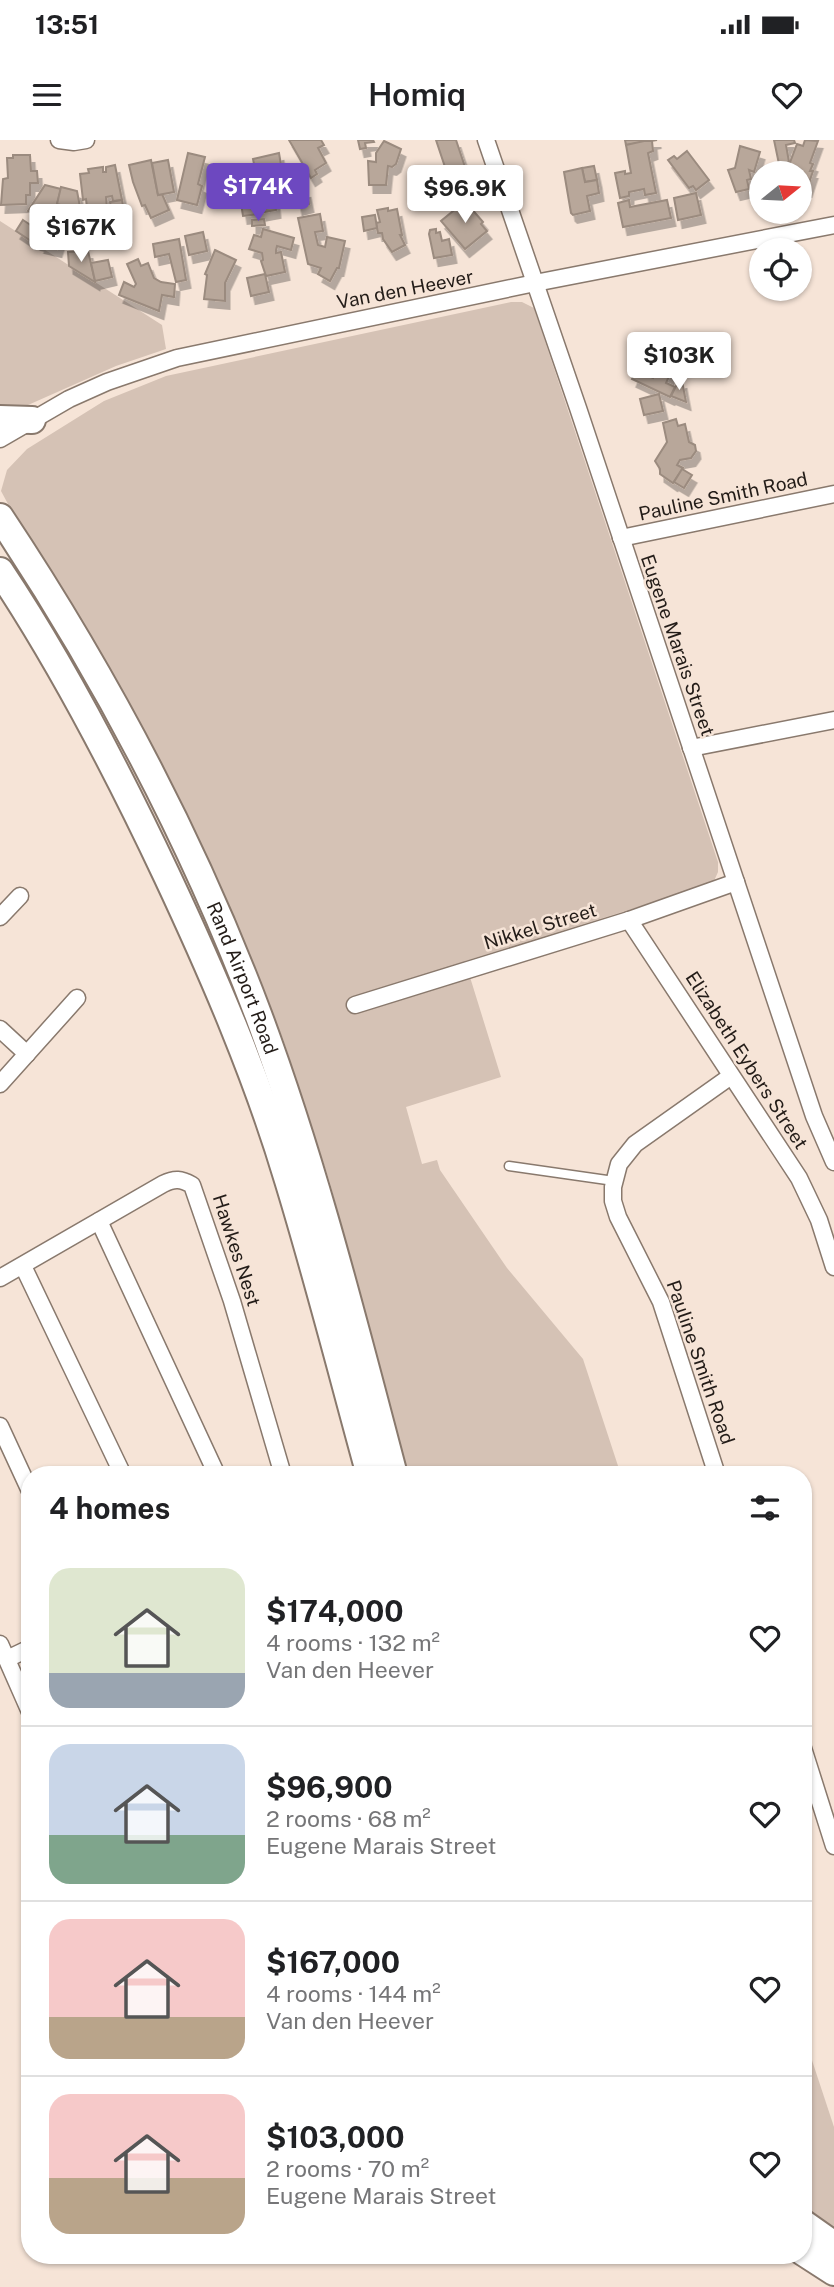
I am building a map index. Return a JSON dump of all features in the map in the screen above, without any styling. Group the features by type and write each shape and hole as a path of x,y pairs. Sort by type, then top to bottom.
{"main road":[{"path":"0,419 32,421"},
{"name":"Rand Airport Road","path":"0,517 65,616 120,713 207,894 257,1012 286,1093 331,1240 392,1466"},
{"name":"Rand Airport Road","path":"0,571 26,611 118,775 183,911 228,1015 288,1178 368,1466"},
{"path":"812,2229 834,2245"},
{"path":"812,2258 834,2272"}],"street":[{"path":"59,140 86,140"},
{"name":"Eugene Marais Street","path":"486,140 814,1116 834,1162"},
{"name":"Van den Heever","path":"0,439 107,382 177,358 535,283 834,225"},
{"name":"Pauline Smith Road","path":"621,538 834,494"},
{"path":"691,748 834,720"},
{"name":"Nikkel Street","path":"355,1005 629,920 736,882"},
{"path":"0,917 20,896"},
{"name":"Elizabeth Eybers Street","path":"629,920 799,1178 819,1220 834,1266"},
{"path":"0,1084 77,998"},
{"path":"0,1029 27,1054"},
{"path":"614,1181 619,1164 635,1144 732,1076"},
{"name":"Hawkes Nest","path":"0,1278 172,1180 182,1179 192,1185 232,1301 280,1466"},
{"name":"Pauline Smith Road","path":"614,1181 613,1201 618,1217 661,1302 714,1466"},
{"path":"99,1221 214,1466"},
{"path":"23,1266 119,1466"},
{"path":"0,1426 21,1472"},
{"path":"0,1644 21,1691"},
{"path":"7,1659 21,1652"},
{"path":"812,1776 834,1846"}],"lane":[{"path":"509,1166 614,1181"}],"shaded area":[{"path":"0,221 162,325 166,349 116,366 19,409 0,410"},
{"path":"511,302 522,302 534,308 718,862 718,872 714,881 693,890 465,961 501,1077 406,1107 422,1164 437,1160 440,1170 507,1268 583,1359 618,1466 405,1466 330,1183 283,1039 236,927 1,491 7,470 27,449 104,401 166,376"},
{"path":"812,2060 834,2127 834,2231 812,2215"}],"building":[{"path":"289,140 321,140 324,145 318,148 326,163 315,170 317,174 311,178"},
{"path":"358,140 374,142 365,143 366,148 360,149"},
{"path":"436,140 456,140 466,170 448,176"},
{"path":"625,140 657,140 626,145"},
{"path":"774,140 794,140 795,143 786,145 789,161 778,161"},
{"path":"805,140 818,141 811,161 791,161 797,144 803,146"},
{"path":"384,141 401,149 396,164 388,166 386,185 369,185 368,161 376,162 376,153"},
{"path":"652,141 653,151 648,153 656,193 645,195 644,189 629,192 629,196 620,198 615,173 631,173 626,145"},
{"path":"740,146 760,152 757,161 749,161 749,189 736,192 728,170 735,168"},
{"path":"687,151 709,180 696,190 693,186 689,188 668,160 674,156 677,159"},
{"path":"188,153 205,157 198,184 202,186 197,205 177,200"},
{"path":"279,153 281,165 270,167 276,192 265,194 266,197 258,199 256,189 251,187 249,175 253,174 252,170 255,169 253,159"},
{"path":"13,155 30,155 31,171 37,171 38,183 30,183 30,195 26,195 26,204 1,205 3,179 8,178 7,158 13,158"},
{"path":"151,160 158,195 162,194 169,210 151,218 145,205 142,206 129,165"},
{"path":"168,160 174,192 158,195 152,163"},
{"path":"115,165 122,200 113,201 112,196 106,197 109,232 93,238 86,199 83,200 80,174 89,173 88,169 103,167 103,172 106,172 106,167"},
{"path":"594,166 597,180 585,182 582,168"},
{"path":"582,168 585,182 597,180 599,193 587,196 590,211 573,215 564,172"},
{"path":"436,184 439,198 424,201 422,186"},
{"path":"45,185 61,189 57,204 70,208 57,249 36,242 43,215 28,211"},
{"path":"61,187 77,191 83,223 67,218 70,208 57,204"},
{"path":"306,190 309,204 298,207 295,192"},
{"path":"696,193 701,215 678,220 674,198"},
{"path":"256,195 259,214 243,216 240,197"},
{"path":"122,200 125,217 120,217 121,225 110,226 110,202"},
{"path":"629,200 630,207 667,200 671,218 623,227 618,203"},
{"path":"275,201 276,210 259,213 257,203"},
{"path":"463,203 483,222 481,224 487,231 465,249 441,221"},
{"path":"388,208 388,211 397,209 400,235 405,245 392,252 382,233 378,233 376,223 380,222 377,210"},
{"path":"88,212 92,227 84,228 81,213"},
{"path":"320,214 323,231 315,232 318,245 325,247 327,237 345,241 339,268 330,281 318,274 321,268 308,264 298,218"},
{"path":"375,215 377,228 364,231 362,217"},
{"path":"264,219 265,225 252,226 252,220"},
{"path":"23,220 38,230 31,241 16,231"},
{"path":"263,229 294,238 291,250 277,246 276,253 281,252 285,272 266,276 261,261 262,253 249,249 254,235 261,237"},
{"path":"436,229 436,233 440,232 442,241 449,239 452,255 434,258 429,234 430,230"},
{"path":"203,232 207,251 189,255 185,236"},
{"path":"179,239 186,280 176,282 169,254 155,257 153,244"},
{"path":"215,250 236,260 225,283 225,301 204,299 205,274"},
{"path":"88,251 95,282 69,266 68,252"},
{"path":"138,259 141,266 148,263 154,278 175,284 174,297 162,295 159,311 119,295 124,282 134,287 136,284 127,264"},
{"path":"108,260 112,277 95,281 91,263"},
{"path":"265,274 269,292 251,296 247,278"},
{"path":"641,358 653,363 646,375 653,378 658,366 671,372 666,383 675,387 670,397 632,379"},
{"path":"682,381 686,402 671,396 678,382"},
{"path":"659,394 663,411 644,415 640,399"},
{"path":"676,419 678,426 685,424 689,442 695,445 696,451 691,458 680,460 677,465 683,468 673,483 660,474 655,461 667,442 663,423"},
{"path":"682,469 692,475 684,488 674,482"}]}
